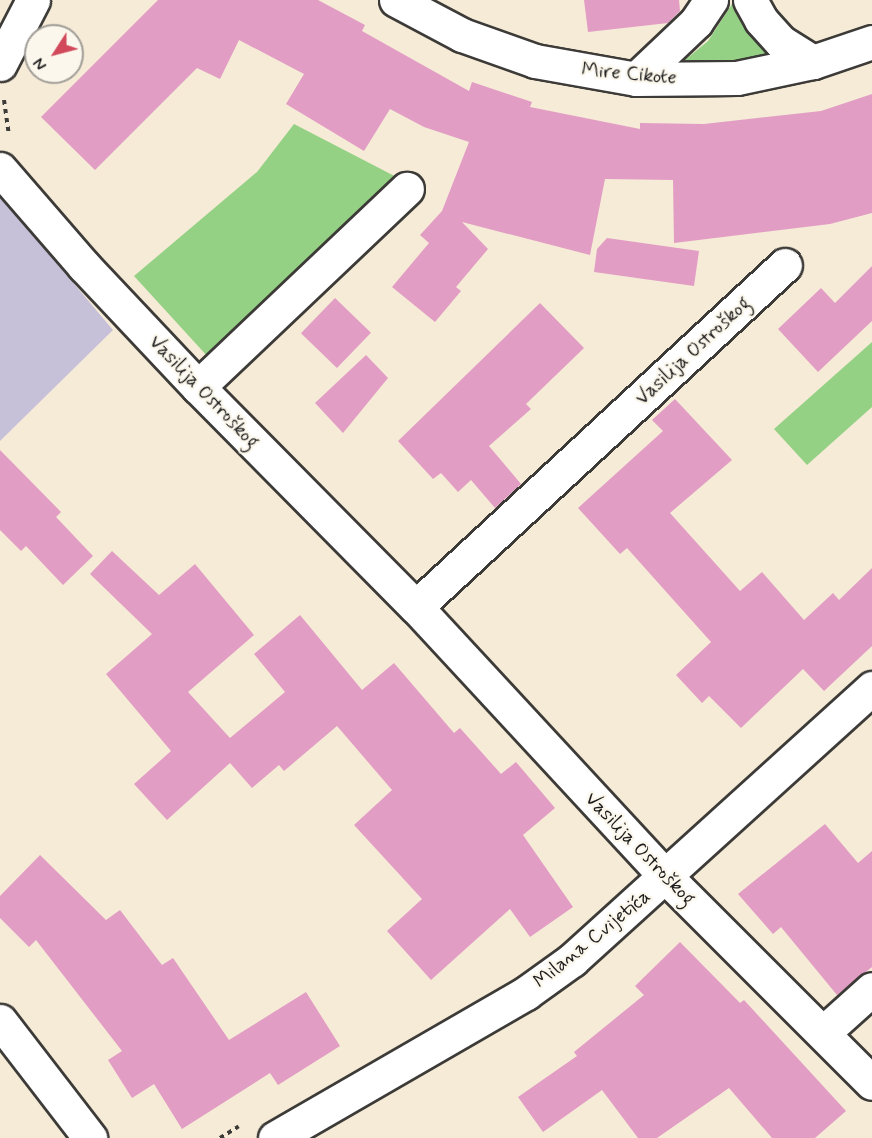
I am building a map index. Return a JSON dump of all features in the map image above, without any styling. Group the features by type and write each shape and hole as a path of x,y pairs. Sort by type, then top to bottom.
{"street":[{"path":"0,64 33,0"},
{"name":"Mire Cikote","path":"396,0 462,35 535,61 636,79 737,78 813,62 872,42"},
{"path":"636,79 696,22 711,0"},
{"path":"750,0 761,20 781,42 813,62"},
{"name":"Vasilija Ostroškog","path":"0,168 84,266 198,387 417,607 666,877 824,1032 872,1083"},
{"path":"198,387 407,189"},
{"name":"Vasilija Ostroškog","path":"417,607 785,265"},
{"name":"Milana Cvijetića","path":"274,1138 526,993 572,960 872,688"},
{"path":"824,1032 872,989"},
{"path":"0,1021 90,1138"}],"shaded area":[{"path":"0,196 113,330 0,441"}],"green space":[{"path":"732,4 775,55 708,64 685,60 708,41"},
{"path":"294,124 406,182 219,369 134,276 257,172"},
{"path":"872,342 872,407 807,465 774,429"}],"building":[{"path":"158,0 318,0 365,25 362,31 469,91 472,82 532,102 530,107 640,129 640,123 704,124 821,111 872,94 872,213 830,224 674,243 673,180 605,179 590,255 462,222 488,249 456,287 461,291 435,322 392,287 429,243 420,235 442,211 469,142 424,127 390,109 364,151 286,104 304,74 239,40 220,79 197,68 95,170 41,117 74,84 84,84 84,74"},
{"path":"584,0 679,0 680,11 668,23 588,32"},
{"path":"607,238 699,251 694,286 594,272 597,249"},
{"path":"872,266 872,321 818,372 778,329 821,288 835,303"},
{"path":"335,298 371,333 337,368 301,333"},
{"path":"540,303 584,348 526,404 531,409 489,446 521,484 495,508 471,480 458,492 441,473 433,479 398,441"},
{"path":"366,355 388,378 343,433 315,403"},
{"path":"675,399 732,460 670,513 740,591 762,572 804,620 833,593 839,600 872,568 872,646 824,691 803,669 741,728 709,696 702,703 676,675 711,642 627,548 620,554 578,508 663,431 652,420"},
{"path":"0,450 61,512 56,517 93,556 63,585 26,546 21,551 0,530"},
{"path":"112,551 159,595 195,564 254,635 188,692 230,738 285,692 254,654 300,615 362,690 394,663 454,733 460,728 501,774 516,762 555,808 523,835 573,907 530,937 510,909 431,980 387,931 422,899 354,825 392,790 337,726 284,771 279,765 252,788 230,763 167,820 134,784 171,751 106,674 152,634 90,574"},
{"path":"825,824 858,863 872,851 872,967 837,995 781,927 773,934 738,894"},
{"path":"40,855 106,920 120,910 162,965 173,958 229,1040 306,992 340,1046 278,1085 270,1073 182,1129 154,1084 132,1098 108,1060 122,1051 36,940 29,947 0,918 0,896"},
{"path":"680,942 740,1003 744,1000 846,1111 815,1138 772,1138 729,1088 657,1138 638,1138 602,1090 543,1132 518,1097 577,1056 574,1052 644,995 635,986"}]}
